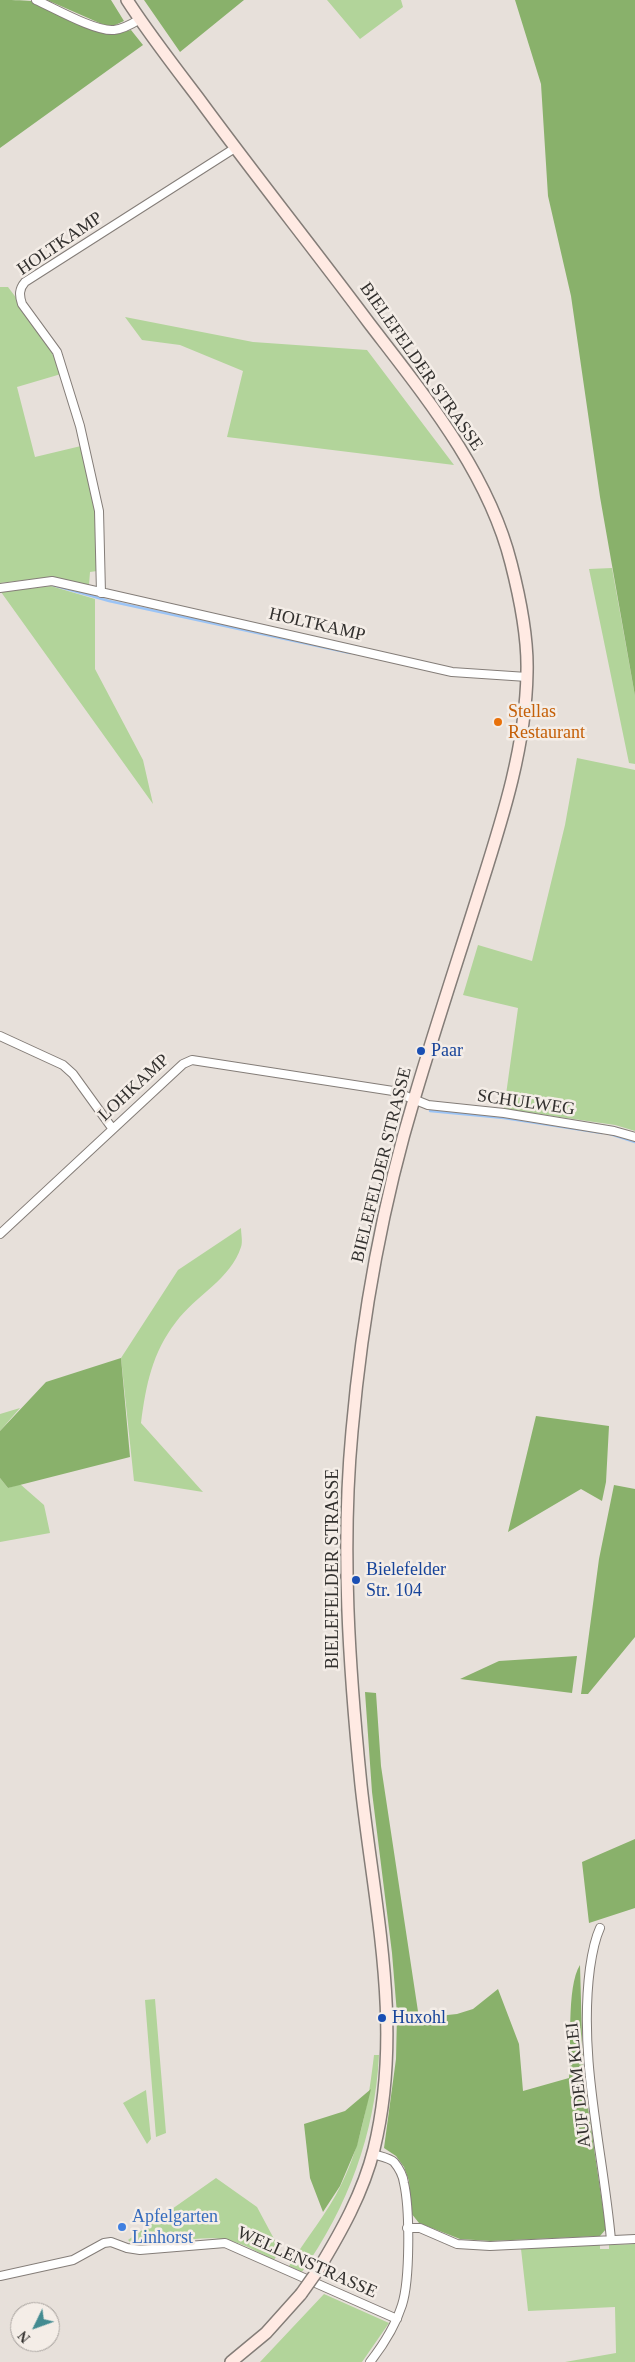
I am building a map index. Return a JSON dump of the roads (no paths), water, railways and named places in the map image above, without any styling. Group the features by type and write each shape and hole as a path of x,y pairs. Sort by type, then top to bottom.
{"main road":[{"name":"BIELEFELDER STRASSE","path":"127,0 234,148 411,378 461,450 484,492 509,556 521,608 527,677 520,742 506,809 414,1099 390,1188 366,1307 351,1435 347,1522 347,1597 352,1694 362,1795 384,1954 388,2017 388,2059 382,2108 373,2154 346,2224 318,2270 300,2294 266,2333 231,2362"}],"street":[{"path":"36,0 102,29 114,30 140,19"},
{"name":"HOLTKAMP","path":"100,592 99,511 80,426 57,352 22,304 20,287 234,148"},
{"name":"HOLTKAMP","path":"0,588 52,581 452,672 527,677"},
{"path":"0,1036 63,1065 73,1074 112,1128"},
{"name":"LOHKAMP","path":"0,1234 182,1064 192,1060 394,1091 414,1099"},
{"name":"SCHULWEG","path":"414,1099 428,1105 504,1113 614,1131 635,1138"},
{"name":"AUF DEM KLEI","path":"600,1928 595,1938 587,1991 587,2048 611,2240"},
{"path":"370,2362 388,2339 397,2319 406,2286 407,2228 404,2183 401,2173 393,2161 373,2154"},
{"path":"407,2228 420,2228 457,2244 490,2246 635,2239"},
{"name":"WELLENSTRASSE","path":"0,2276 73,2260 104,2243 111,2242 127,2248 140,2250 225,2243 397,2319"}],"waterway":[{"path":"53,585 109,601 350,653"},
{"path":"430,1111 504,1118 602,1133"},
{"path":"610,1134 635,1142"}],"place":[{"name":"Stellas Restaurant","path":"498,722"},
{"name":"Paar","path":"421,1051"},
{"name":"Bielefelder Str. 104","path":"356,1580"},
{"name":"Huxohl","path":"382,2018"},
{"name":"Apfelgarten Linhorst","path":"122,2227"}]}
